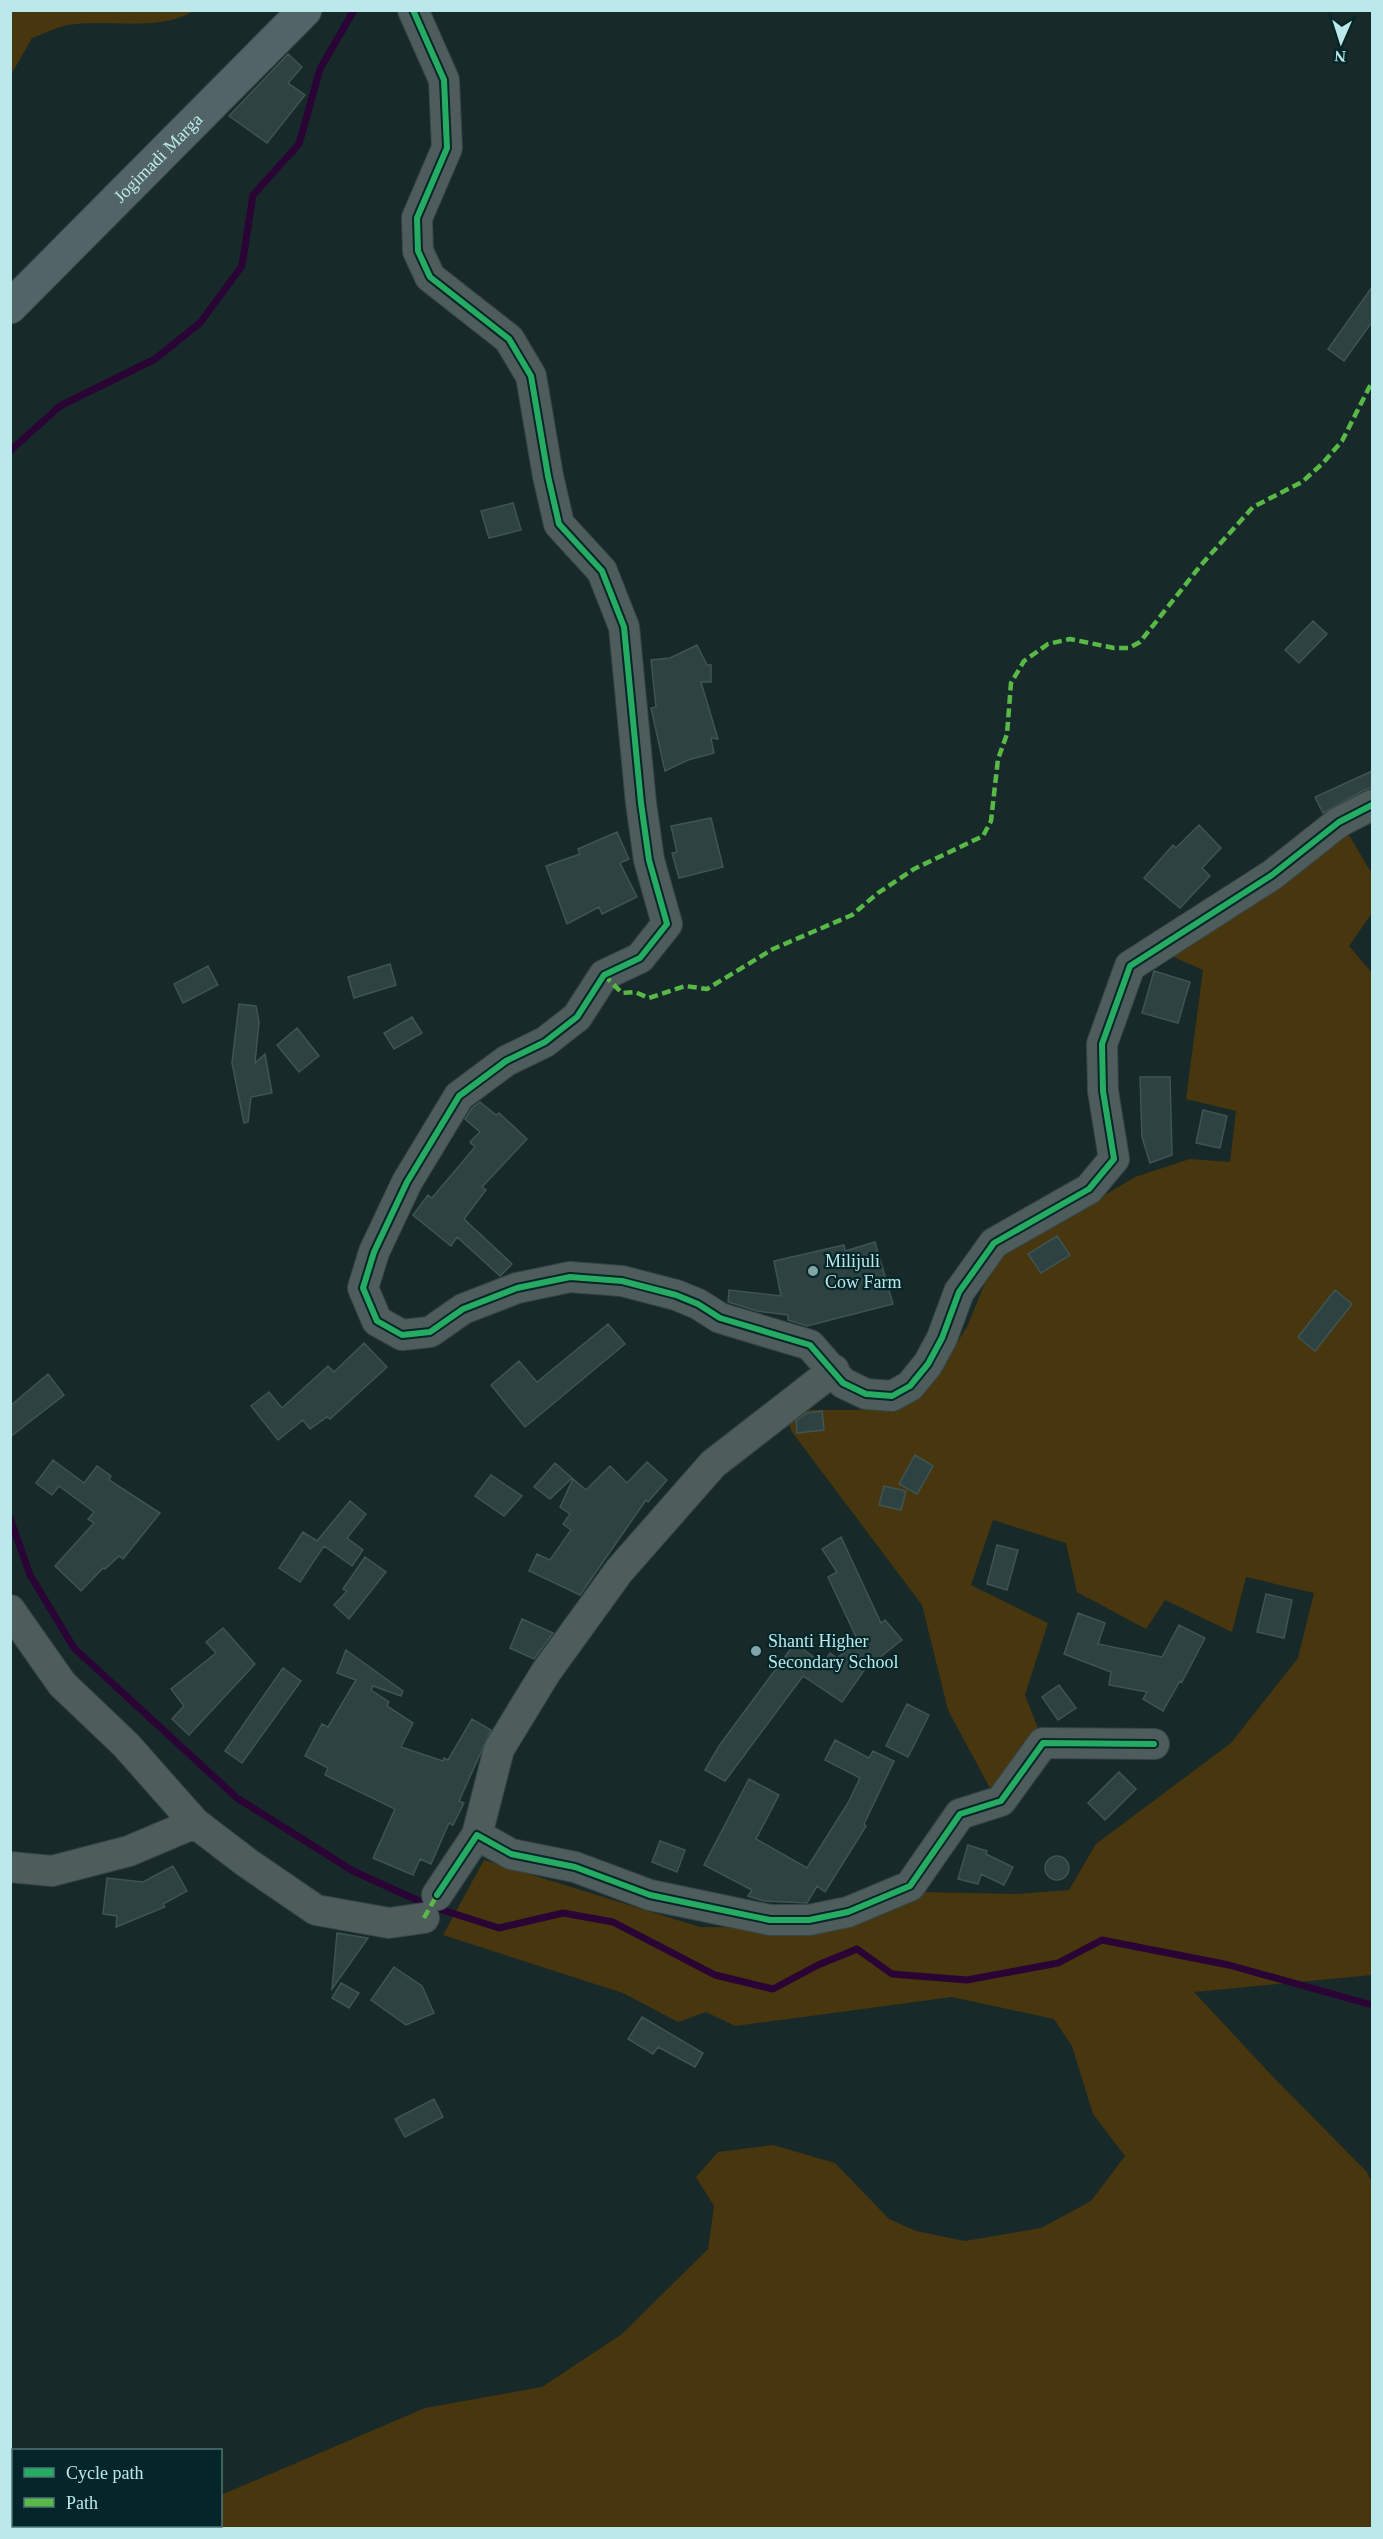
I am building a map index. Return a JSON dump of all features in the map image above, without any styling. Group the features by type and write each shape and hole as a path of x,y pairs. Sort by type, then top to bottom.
{"main road":[{"name":"Jogimadi Marga","path":"10,307 305,10"}],"street":[{"path":"413,10 444,80 447,148 417,218 418,251 430,277 509,339 531,376 548,476 559,524 602,571 624,627 646,837 667,924 640,958 604,975 577,1017 545,1042 506,1061 459,1096 407,1182 374,1252 363,1288 377,1321 402,1335 430,1332 463,1309 517,1288 570,1277 622,1281 676,1295 698,1304 720,1318 810,1345 843,1383 866,1394 892,1396 910,1386 928,1364 942,1338 959,1292 994,1242 1089,1189 1114,1159 1103,1091 1102,1044 1130,966 1272,875 1339,822 1372,805"},
{"path":"10,1610 62,1684 126,1745 195,1823 316,1910 389,1923 430,1906 477,1835 499,1749 546,1672 619,1571 713,1464 834,1370"},
{"path":"477,1835 511,1854 575,1867 650,1895 770,1920 809,1920 848,1912 910,1886 960,1814 1001,1801 1043,1743 1154,1744"},
{"path":"10,1867 52,1871 129,1851 195,1823"}],"shaded area":[{"path":"11,10 193,11 180,17 149,23 82,24 59,27 32,38 11,75"},
{"path":"1346,830 1372,874 1372,913 1349,946 1372,973 1372,1975 1194,1992 1274,2078 1366,2171 1372,2182 1372,2528 116,2528 222,2527 222,2495 425,2408 542,2387 622,2334 708,2249 714,2206 696,2177 718,2152 773,2145 835,2163 889,2219 916,2231 965,2241 1041,2228 1091,2201 1125,2156 1093,2114 1072,2046 1054,2019 952,1997 735,2026 706,2012 678,2022 623,1993 443,1935 484,1860 700,1927 846,1928 919,1892 1017,1894 1069,1890 1096,1844 1231,1743 1298,1658 1314,1593 1246,1577 1232,1632 1165,1600 1146,1629 1077,1592 1066,1543 993,1520 971,1585 1048,1623 1025,1695 1047,1751 991,1790 948,1710 922,1605 792,1432 787,1419 795,1410 857,1410 903,1405 932,1381 967,1327 994,1261 1135,1177 1190,1159 1230,1162 1236,1111 1186,1099 1203,970 1165,953"}],"building":[{"path":"288,54 302,67 288,83 305,95 267,143 229,116"},
{"path":"1372,287 1372,322 1344,361 1328,349"},
{"path":"513,503 521,530 489,538 481,511"},
{"path":"1313,621 1327,634 1299,663 1285,650"},
{"path":"697,645 707,665 711,665 711,682 701,682 718,739 711,738 714,753 688,760 665,771 651,708 656,707 651,660 670,658"},
{"path":"1372,771 1372,788 1364,790 1323,813 1315,797"},
{"path":"711,818 723,867 679,878 672,853 677,852 671,826"},
{"path":"1199,825 1221,848 1202,868 1210,876 1180,908 1144,878 1173,845 1176,848"},
{"path":"617,832 629,859 620,863 637,897 602,914 599,907 567,924 546,866 580,854 578,849"},
{"path":"390,964 396,985 354,998 348,977"},
{"path":"208,966 218,985 183,1003 174,984"},
{"path":"1154,971 1190,982 1178,1023 1142,1013"},
{"path":"239,1004 256,1006 259,1022 255,1063 265,1054 272,1093 251,1097 248,1122 244,1123 232,1063"},
{"path":"412,1017 422,1033 394,1049 384,1033"},
{"path":"297,1028 319,1056 299,1072 277,1045"},
{"path":"1140,1077 1170,1077 1172,1155 1150,1163 1142,1137"},
{"path":"480,1102 496,1115 499,1113 527,1139 482,1187 486,1190 464,1219 512,1264 500,1276 457,1237 451,1246 413,1215 428,1195 432,1198 475,1147 470,1142 480,1132 465,1119 472,1108"},
{"path":"1203,1110 1227,1116 1220,1148 1196,1143"},
{"path":"1057,1236 1070,1255 1041,1273 1028,1254"},
{"path":"875,1242 893,1304 807,1326 788,1320 788,1315 757,1311 728,1302 729,1290 781,1296 774,1261 844,1245 845,1251"},
{"path":"1335,1290 1352,1304 1315,1351 1298,1337"},
{"path":"608,1324 625,1344 525,1427 491,1385 519,1361 537,1382"},
{"path":"364,1343 387,1367 330,1419 327,1417 310,1429 303,1420 278,1440 251,1406 269,1392 282,1408 328,1366 334,1372"},
{"path":"48,1374 64,1395 10,1437 10,1406"},
{"path":"822,1411 824,1430 797,1433 796,1421 807,1413"},
{"path":"915,1455 933,1466 917,1494 899,1484"},
{"path":"53,1460 84,1483 97,1466 111,1476 109,1480 160,1513 123,1559 119,1556 105,1569 103,1568 81,1591 55,1566 94,1523 88,1519 94,1512 59,1486 52,1495 36,1483"},
{"path":"647,1462 667,1480 648,1502 646,1500 580,1595 529,1571 537,1554 550,1560 571,1530 563,1524 570,1514 560,1507 573,1479 586,1490 610,1466 627,1483"},
{"path":"555,1463 572,1478 550,1499 534,1487"},
{"path":"491,1475 522,1496 504,1516 475,1496"},
{"path":"884,1486 906,1491 901,1510 879,1505"},
{"path":"350,1501 366,1514 347,1538 363,1550 352,1566 324,1546 300,1582 279,1568 303,1532 317,1541"},
{"path":"841,1537 881,1623 885,1620 902,1640 865,1669 842,1702 803,1676 725,1781 705,1770 719,1746 795,1643 823,1664 830,1653 837,1658 858,1641 828,1577 837,1572 822,1549"},
{"path":"997,1545 1018,1550 1007,1590 987,1584"},
{"path":"365,1557 386,1572 349,1619 334,1605 347,1591 343,1589"},
{"path":"1266,1594 1292,1600 1284,1638 1257,1632"},
{"path":"1078,1613 1105,1623 1098,1644 1162,1657 1179,1625 1205,1638 1182,1682 1180,1681 1163,1711 1143,1699 1147,1692 1109,1685 1111,1672 1064,1654"},
{"path":"522,1619 553,1633 534,1659 510,1648"},
{"path":"223,1628 255,1664 189,1735 172,1719 184,1706 171,1689 216,1653 206,1642"},
{"path":"346,1650 403,1691 401,1696 373,1686 371,1690 389,1702 387,1706 413,1723 401,1747 443,1761 444,1758 448,1760 472,1719 491,1730 459,1801 464,1803 453,1825 449,1823 431,1864 420,1859 413,1875 373,1858 395,1809 325,1775 328,1768 305,1756 322,1724 328,1727 356,1680 337,1673"},
{"path":"283,1668 301,1681 242,1763 225,1751"},
{"path":"1059,1685 1076,1708 1058,1720 1042,1697"},
{"path":"907,1704 929,1715 908,1757 886,1746"},
{"path":"835,1740 869,1758 873,1751 894,1761 864,1824 866,1826 825,1892 817,1886 807,1903 764,1901 748,1896 752,1890 704,1865 749,1779 779,1795 756,1839 807,1868 848,1803 860,1778 825,1760"},
{"path":"1119,1772 1136,1789 1105,1820 1088,1803"},
{"path":"660,1841 685,1850 677,1872 652,1862"},
{"path":"968,1845 987,1851 986,1854 1013,1867 1004,1885 981,1874 978,1884 958,1879"},
{"path":"1057,1856 1062,1857 1068,1863 1068,1873 1062,1879 1057,1880 1052,1879 1046,1873 1045,1868 1046,1863 1052,1857"},
{"path":"173,1866 187,1891 163,1904 165,1907 116,1927 117,1916 103,1914 107,1878 143,1882"},
{"path":"337,1933 368,1938 332,1989"},
{"path":"394,1967 422,1986 434,2013 406,2025 371,2000"},
{"path":"341,1983 359,1993 349,2008 332,1998"},
{"path":"642,2017 703,2053 695,2067 658,2047 653,2054 628,2039"},
{"path":"434,2099 443,2117 405,2137 395,2119"}],"waterway":[{"path":"10,451 60,406 155,359 200,323 242,266 253,195 299,144 320,69 354,10"},
{"path":"10,1518 30,1575 74,1648 237,1798 353,1871 430,1906 499,1928 563,1913 613,1922 715,1975 773,1989 818,1965 857,1949 892,1974 967,1980 1058,1963 1102,1940 1229,1965 1372,2005"}],"marked path":[{"path":"604,975 622,993 635,992 649,998 685,986 707,989 773,949 852,915 878,893 914,869 983,836 991,821 998,759 1007,734 1011,683 1024,661 1048,644 1070,639 1114,648 1129,648 1140,642 1201,565 1253,507 1302,482 1323,463 1342,441 1372,382"},
{"path":"424,1918 437,1895"}],"cycle path":[{"path":"413,10 444,80 447,148 417,218 418,251 430,277 509,339 531,376 548,476 559,524 602,571 624,627 641,803 649,860 667,924 640,958 604,975 577,1017 545,1042 506,1061 459,1096 407,1182 374,1252 363,1288 377,1321 402,1335 430,1332 463,1309 517,1288 570,1277 622,1281 676,1295 698,1304 720,1318 810,1345 843,1383 866,1394 892,1396 910,1386 928,1364 942,1338 959,1292 994,1243 1089,1189 1114,1159 1103,1091 1102,1044 1130,966 1272,875 1339,822 1372,805"},
{"path":"437,1895 477,1835 511,1854 575,1867 650,1895 770,1920 809,1920 848,1912 910,1886 960,1814 1001,1801 1043,1743 1154,1744"}],"place":[{"name":"Milijuli Cow Farm","path":"813,1271"},
{"name":"Shanti Higher Secondary School","path":"756,1651"}]}
